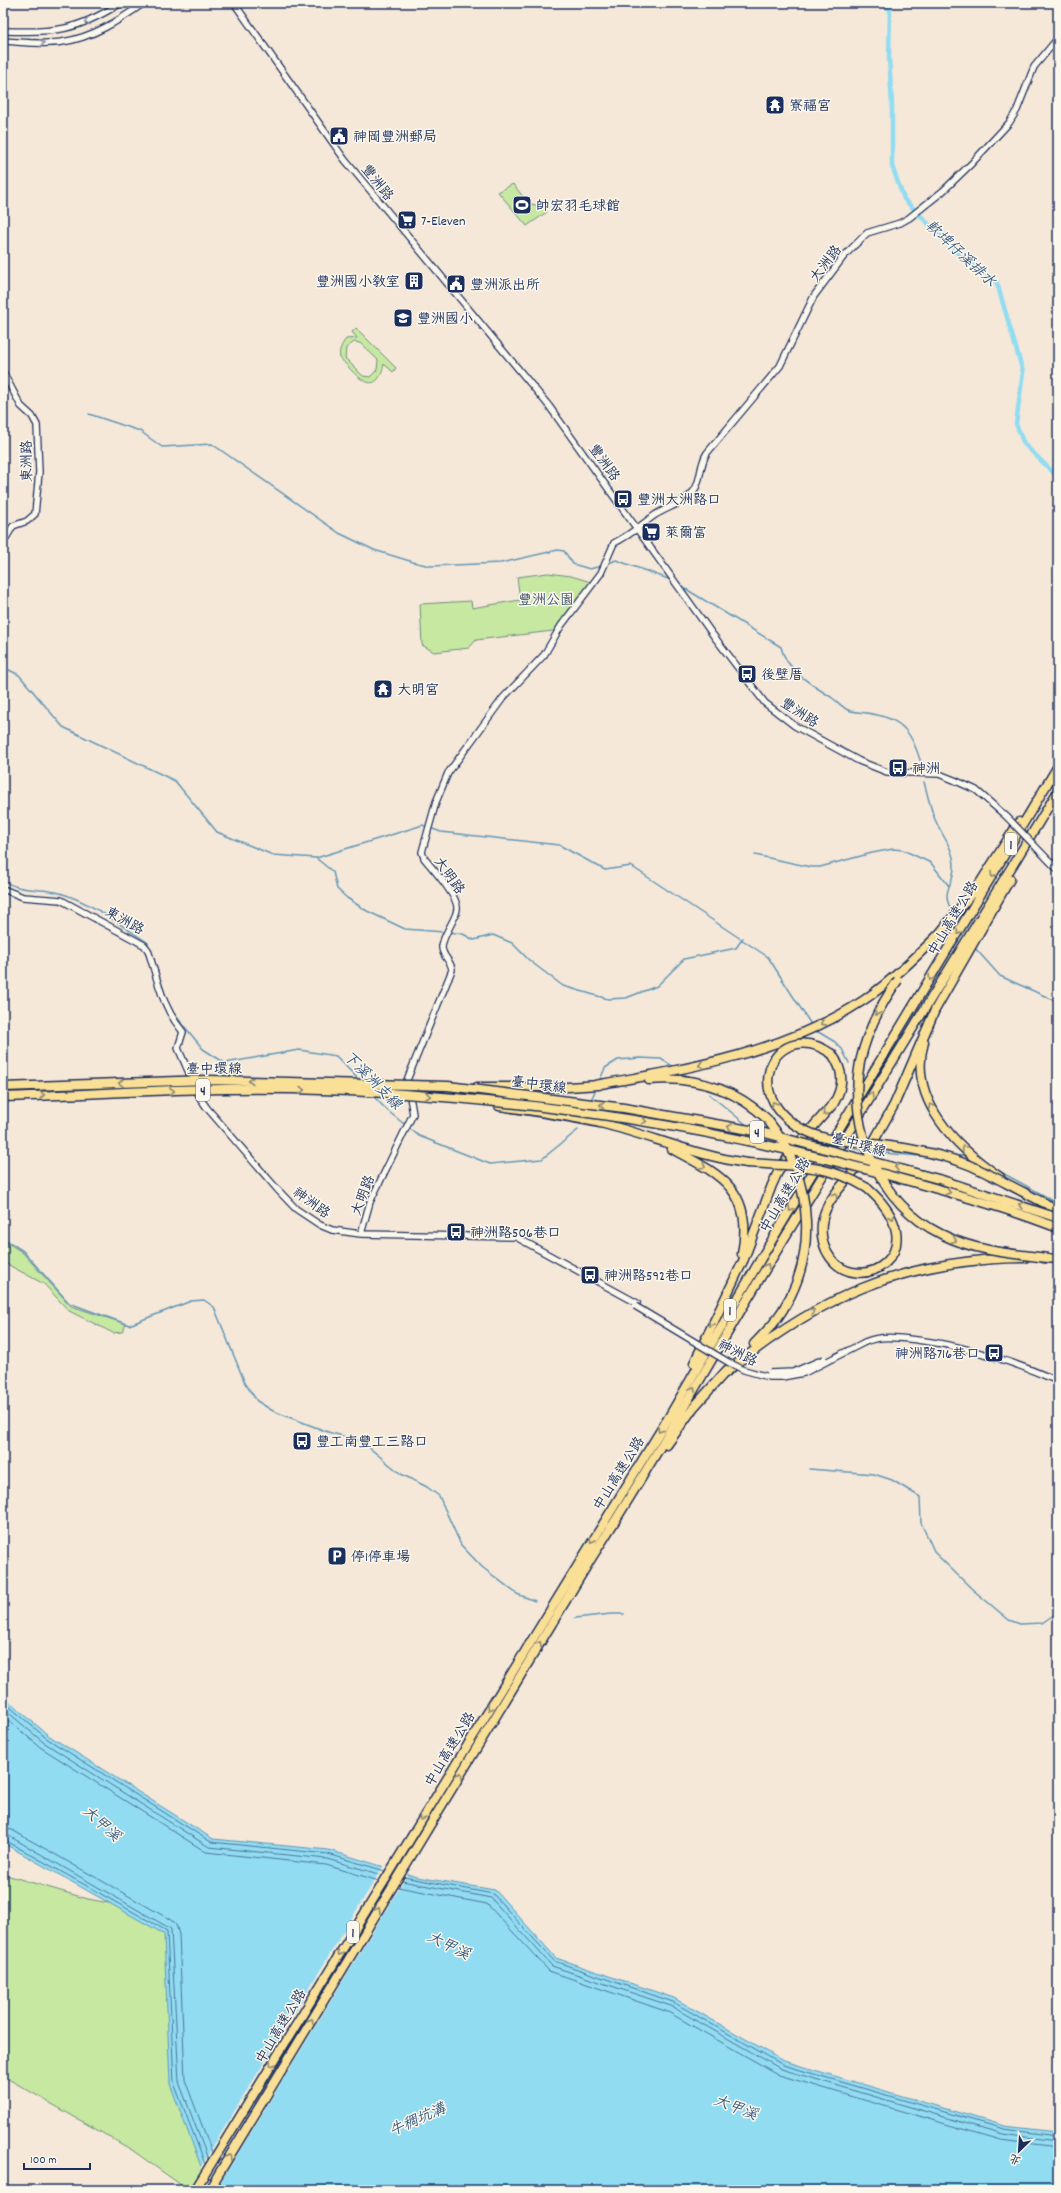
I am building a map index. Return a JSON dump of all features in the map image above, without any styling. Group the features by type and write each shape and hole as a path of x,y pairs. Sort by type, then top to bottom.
{"highway":[{"path":"595,1085 691,1068 783,1040 812,1029 845,1012 895,980 943,930 980,883 1031,803 1057,768"},
{"name":"中山高速公路","path":"195,2190 670,1415 763,1255 1057,768"},
{"name":"中山高速公路","path":"209,2190 594,1554 629,1500 751,1293 966,948 1058,791"},
{"path":"976,930 1058,798"},
{"path":"453,1099 603,1124 720,1159 747,1163 813,1167 837,1172 851,1178 867,1188 890,1211 894,1221 897,1242 890,1258 874,1270 852,1272 840,1266 831,1258 822,1239 823,1218 831,1200 878,1136 894,1105 935,1010 966,948"},
{"path":"895,980 873,1022 863,1052 858,1076 860,1122 875,1168 883,1182 901,1204 939,1234 970,1246 1054,1258"},
{"path":"935,1010 922,1049 922,1078 929,1102 940,1121 953,1138 974,1159 1029,1195"},
{"path":"670,1415 744,1259 772,1185 782,1166 838,1096 842,1078 837,1062 832,1054 815,1045 797,1044 782,1050 772,1063 767,1074 769,1094 780,1113 793,1125 816,1136 829,1139 913,1149 950,1158 969,1165 1058,1210"},
{"path":"448,1086 568,1087 654,1079 677,1079 708,1084 719,1087 747,1101 772,1125 785,1146 799,1179 807,1214 804,1258 798,1281 787,1305 773,1324 724,1374 681,1424 629,1500"},
{"name":"臺中環線","path":"3,1087 207,1080 448,1086 624,1108 761,1132 942,1180 1058,1218"},
{"name":"臺中環線","path":"3,1097 291,1089 403,1093 622,1117 758,1142 841,1161 939,1189 1058,1228"},
{"path":"603,1124 666,1146 707,1168 728,1183 740,1203 744,1219 745,1234 743,1253 735,1276"},
{"path":"724,1374 779,1331 827,1303 852,1291 899,1274 926,1267 967,1262 1054,1258"}],"street":[{"path":"3,30 51,32 65,29 92,20 121,3"},
{"path":"3,41 62,42 77,38 104,28 144,3"},
{"name":"豐洲路","path":"234,3 345,160 540,394 765,703 779,715 876,769 887,772 940,774 976,790 1007,817 1058,870"},
{"name":"大洲路","path":"638,528 656,515 688,497 694,490 699,478 702,461 707,453 780,366 814,296 844,256 867,233 900,223 943,191 1009,123 1017,110 1034,67 1058,38"},
{"name":"東洲路","path":"3,372 21,406 32,416 37,425 39,472 35,514 28,521 13,526 3,543"},
{"name":"大明路","path":"361,1234 370,1202 413,1114 407,1080 452,970 452,965 444,955 442,945 445,934 457,908 455,900 424,858 422,852 436,802 448,773 503,698 544,655 561,626 601,573 614,543 638,528"},
{"name":"東洲路","path":"3,889 23,897 61,900 144,945 148,950 164,1005 183,1032"},
{"name":"神洲路","path":"183,1032 178,1048 200,1098 265,1177 296,1209 320,1225 332,1230 361,1234 516,1237 609,1289 728,1362 744,1370 769,1377 782,1377 804,1373 865,1342 891,1337 949,1344 988,1354 1058,1381"}],"green space":[{"name":"帥宏羽毛球館","path":"513,184 528,203 543,207 547,212 527,226 498,192"},
{"path":"356,328 396,368 393,372 384,364 376,381 370,383 358,377 340,358 340,350 346,339 357,338 352,332","holes":["354,342 360,343 378,360 377,370 370,377 363,376 345,358 346,348"]},
{"name":"豐洲公園","path":"548,573 571,576 591,582 553,631 476,640 469,648 434,652 422,645 420,604 471,601 472,608 520,600 517,577"},
{"path":"3,1240 22,1252 71,1306 126,1324 122,1332 113,1333 69,1311 44,1284 3,1262"},
{"path":"3,1874 88,1899 201,1921 281,2190 188,2190 132,2150 3,2076"}],"water":[{"path":"3,1696 48,1735 213,1839 329,1850 417,1877 495,1890 556,1958 674,1998 784,2061 1004,2126 1058,2132 1058,2190 210,2190 170,2084 164,1934 3,1843"}],"pier":[{"path":"384,1865 409,1872 216,2190 208,2190 200,2168"}],"waterway":[{"name":"軟埤仔溪排水","path":"879,3 890,9 889,57 892,105 892,166 904,199 958,254 997,283 1023,372 1016,424 1024,444 1058,477"},
{"path":"89,414 140,431 162,447 212,444 339,533 374,550 413,562 430,566 501,563 558,550 564,551 573,564 590,569 601,566"},
{"path":"607,564 616,560 671,580"},
{"path":"681,586 781,647 788,663 794,670 808,682 846,709 854,712 883,716 900,725 911,738 922,766"},
{"path":"3,667 19,675 63,727 175,781 217,832 273,855 316,858 333,872 337,889 347,898 367,911 405,929 444,932"},
{"path":"924,782 934,817 952,853 954,866 947,899 953,913"},
{"path":"316,858 423,825 426,827"},
{"path":"430,828 441,832 559,845 605,870 631,866 768,957 812,1026"},
{"path":"755,855 811,867 820,867 872,853 893,849 903,850 931,863 949,886"},
{"name":"下溪洲支線","path":"3,880 16,887 53,891 84,902 148,943 149,948"},
{"path":"448,932 463,934 474,940 493,935 512,943 530,961 563,986 608,999 626,998 657,986 684,959 736,948 743,938"},
{"path":"974,947 1000,976 1058,1002"},
{"name":"下溪洲支線","path":"156,969 168,1003"},
{"name":"下溪洲支線","path":"171,1010 203,1049 225,1063 299,1050 336,1056 359,1080"},
{"path":"815,1030 835,1042 842,1049 849,1063"},
{"name":"下溪洲支線","path":"599,1082 605,1068 618,1060 640,1058 661,1059 674,1067"},
{"name":"下溪洲支線","path":"682,1073 691,1078"},
{"name":"下溪洲支線","path":"591,1100 596,1089"},
{"name":"下溪洲支線","path":"709,1094 748,1126"},
{"name":"下溪洲支線","path":"372,1095 389,1112 419,1136 490,1164 542,1159 578,1130"},
{"name":"下溪洲支線","path":"820,1144 825,1145"},
{"name":"下溪洲支線","path":"844,1147 863,1150"},
{"name":"下溪洲支線","path":"871,1152 931,1157"},
{"name":"下溪洲支線","path":"958,1156 966,1155"},
{"name":"下溪洲支線","path":"997,1170 1058,1203"},
{"path":"3,1238 23,1251 69,1303 129,1325 191,1301 204,1300 214,1307 245,1383 257,1401 273,1411 328,1432 361,1441 401,1474 427,1487 439,1496 461,1545 482,1567 517,1594 535,1601"},
{"path":"809,1469 874,1474 892,1480 920,1497 921,1523 935,1553 972,1589 1009,1620 1020,1624 1042,1623 1058,1612"},
{"path":"575,1618 624,1614"}],"place":[{"name":"寮福宮","path":"775,105"},
{"name":"神岡豐洲郵局","path":"339,136"},
{"name":"帥宏羽毛球館","path":"522,205"},
{"name":"7-Eleven","path":"407,220"},
{"name":"豐洲國小教室","path":"414,281"},
{"name":"豐洲派出所","path":"456,284"},
{"name":"豐洲國小","path":"403,318"},
{"name":"豐洲大洲路口","path":"623,499"},
{"name":"萊爾富","path":"651,532"},
{"name":"後壁厝","path":"747,674"},
{"name":"大明宮","path":"383,689"},
{"name":"神洲","path":"898,768"},
{"name":"神洲路506巷口","path":"456,1232"},
{"name":"神洲路592巷口","path":"590,1275"},
{"name":"神洲路716巷口","path":"994,1353"},
{"name":"豐工南豐工三路口","path":"302,1441"},
{"name":"停1停車場","path":"337,1556"}],"water label":[{"name":"大甲溪","path":"102,1823"},
{"name":"大甲溪","path":"449,1945"},
{"name":"大甲溪","path":"736,2107"},
{"name":"牛稠坑溝","path":"417,2119"}]}
